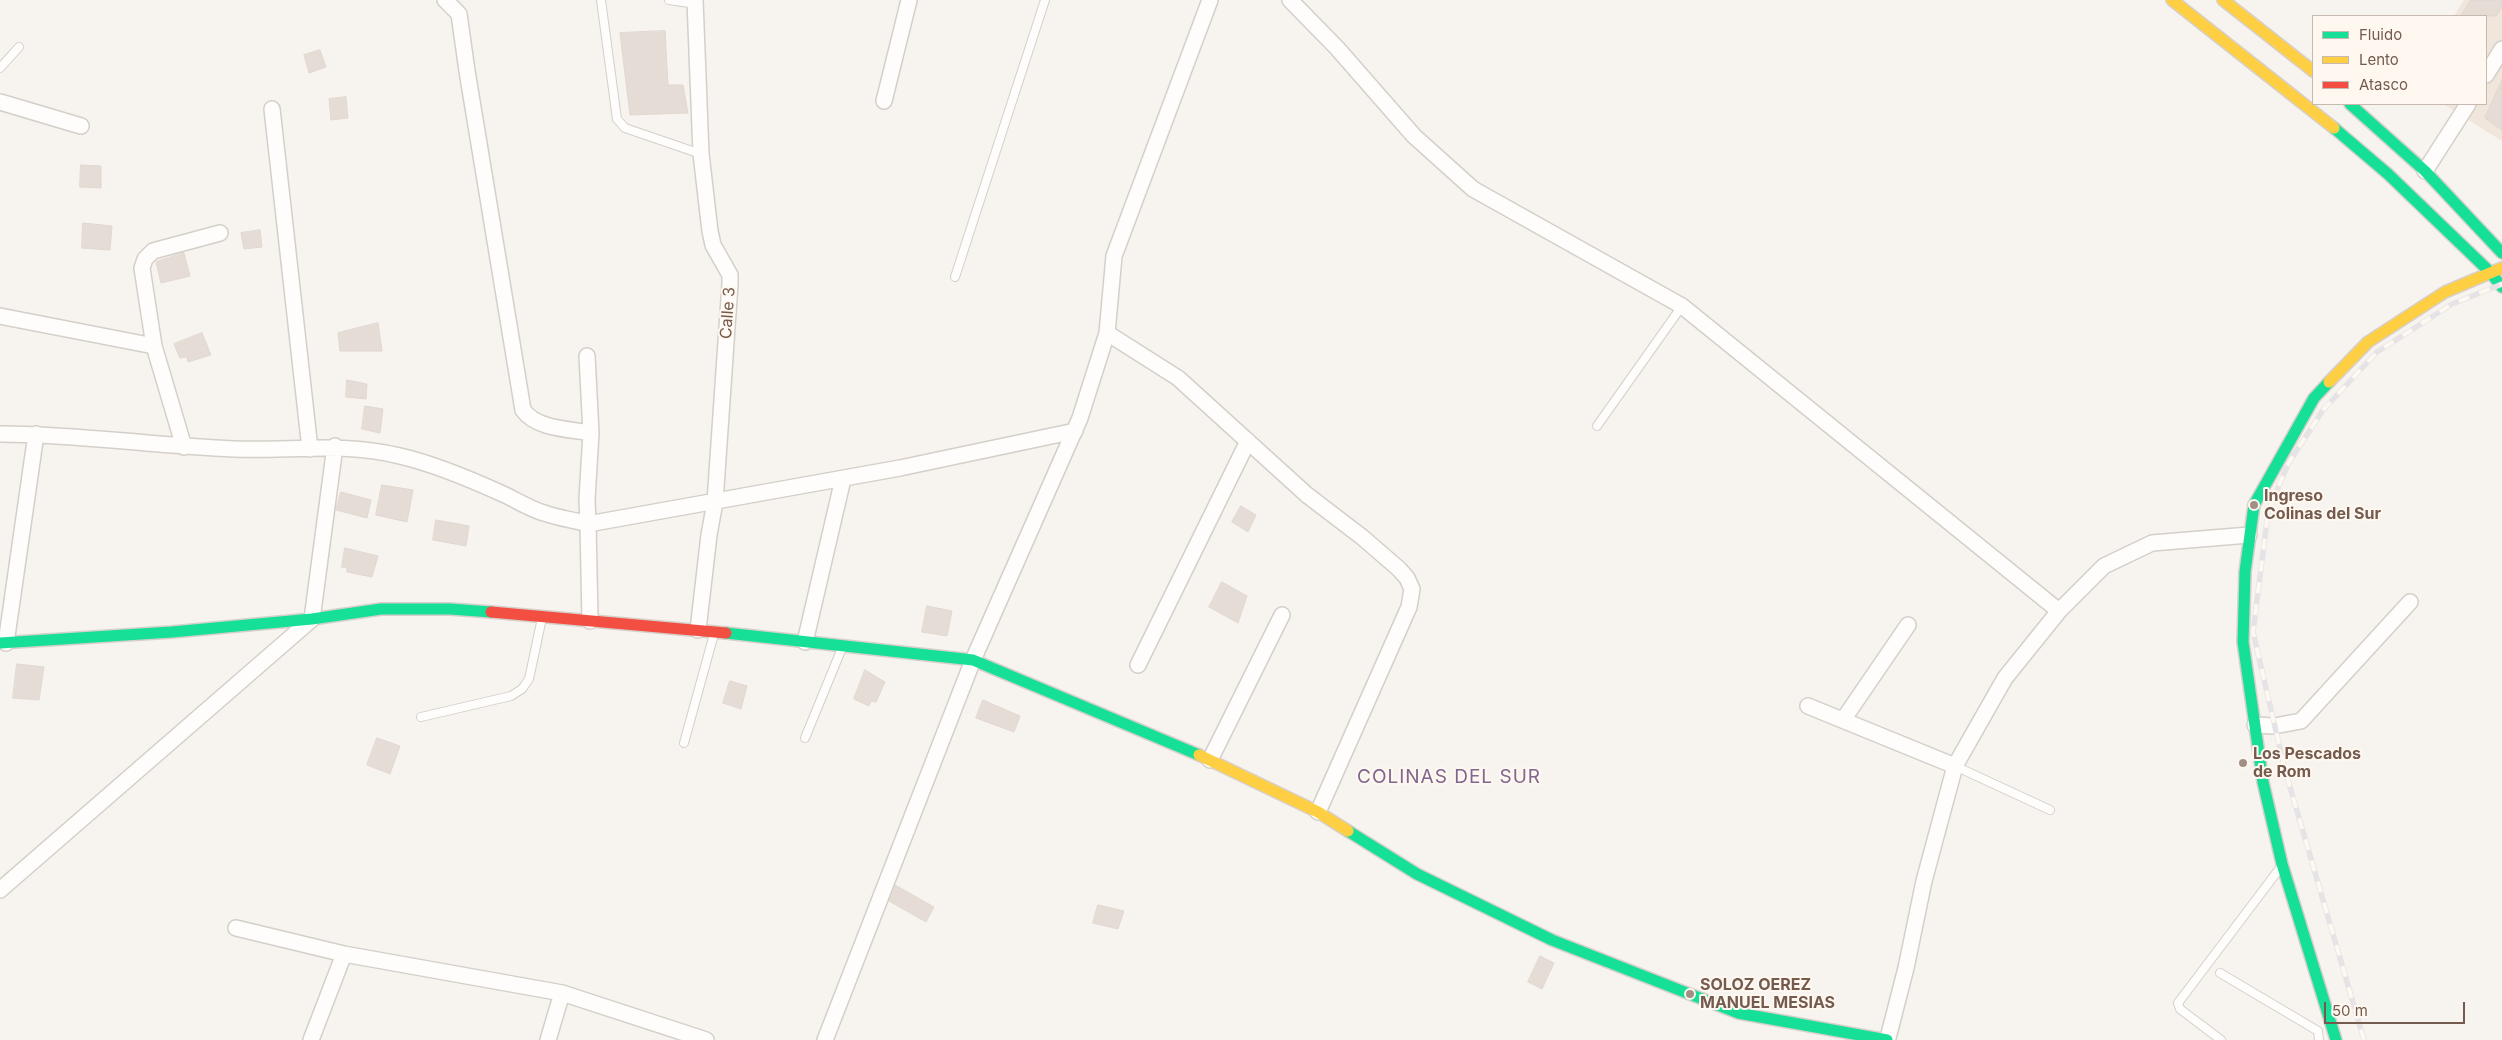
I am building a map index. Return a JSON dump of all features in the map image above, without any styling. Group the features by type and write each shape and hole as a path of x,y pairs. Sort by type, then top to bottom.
{"street":[{"path":"445,0 459,14 466,70 523,410 528,417 541,424 591,433"},
{"path":"884,100 909,0"},
{"path":"825,1040 973,660 1075,431 1107,333 1114,256 1210,0"},
{"path":"1290,0 1337,48 1414,136 1474,189 1682,306 2059,611"},
{"path":"2172,0 2295,96 2388,174 2490,272 2502,287"},
{"path":"2223,0 2312,70"},
{"name":"Calle 3","path":"695,2 701,154 710,231 714,244 730,275 715,502 698,630"},
{"path":"2487,73 2502,49"},
{"path":"0,102 81,126"},
{"path":"2351,105 2425,171 2502,253"},
{"path":"2425,171 2467,105"},
{"path":"272,109 310,449"},
{"path":"184,447 154,346 142,268 145,259 153,251 220,233"},
{"path":"2336,1040 2282,864 2263,782 2243,642 2245,572 2254,505 2314,398 2368,342 2446,292 2502,268"},
{"path":"0,316 154,346"},
{"path":"1107,333 1178,378 1307,495 1362,537 1399,569 1407,578 1412,589 1409,607 1318,812"},
{"path":"587,356 591,433 587,499 590,621"},
{"path":"0,434 36,434 143,441 184,447 310,449 335,446 359,448 401,456 465,477 542,513 588,524 843,479 1075,431"},
{"path":"36,434 3,643 172,632 312,619 391,609 450,609 698,630 973,660 1210,760 1318,812 1418,874 1552,940 1738,1014 1887,1039 1906,968 1924,881 1955,766 2005,678 2059,611 2104,566 2152,543 2249,536"},
{"path":"1138,665 1248,441"},
{"path":"0,890 312,619 335,446"},
{"path":"806,642 843,479"},
{"path":"2255,725 2274,726 2301,721 2410,602"},
{"path":"1210,760 1282,615"},
{"path":"1842,720 1908,625"},
{"path":"1808,706 1955,766"},
{"path":"236,928 344,954 562,993 706,1040"},
{"path":"311,1040 344,954"},
{"path":"548,1040 562,993"}],"lane":[{"path":"601,0 617,120 625,128 701,154"},
{"path":"669,0 695,2"},
{"path":"955,277 1045,0"},
{"path":"0,68 19,47"},
{"path":"1597,426 1682,306"},
{"path":"421,718 512,696 522,689 529,678 543,616"},
{"path":"684,743 715,632"},
{"path":"805,738 842,646"},
{"path":"1955,766 2050,810"},
{"path":"2221,1040 2180,1010 2178,1003 2282,864"},
{"path":"2220,973 2318,1032 2319,1040"}],"shaded area":[{"path":"2464,0 2502,0 2502,141 2445,105 2487,105 2487,15 2455,15"}],"building":[{"path":"2471,0 2502,0 2502,7 2496,16 2462,15"},
{"path":"665,31 668,85 683,85 688,113 630,115 620,33"},
{"path":"320,50 326,67 309,73 304,55"},
{"path":"2502,80 2502,130 2485,118"},
{"path":"346,97 348,118 331,120 329,99"},
{"path":"81,165 101,166 101,188 80,187"},
{"path":"83,223 112,226 110,250 82,248"},
{"path":"260,230 262,247 244,249 241,233"},
{"path":"184,253 190,276 161,283 156,262"},
{"path":"378,323 382,351 340,351 338,333"},
{"path":"202,333 211,355 188,362 187,357 180,358 174,344"},
{"path":"347,380 367,384 366,399 346,397"},
{"path":"365,406 383,409 380,433 362,429"},
{"path":"382,485 413,490 407,522 376,515"},
{"path":"341,492 371,500 367,518 336,510"},
{"path":"1241,506 1256,515 1248,532 1232,522"},
{"path":"436,520 469,526 466,546 433,540"},
{"path":"345,548 378,556 372,577 347,572 347,568 342,567"},
{"path":"1222,582 1247,596 1238,623 1209,607"},
{"path":"927,606 952,611 947,636 922,632"},
{"path":"17,664 44,667 39,700 13,698"},
{"path":"865,670 885,682 876,702 871,701 869,706 854,699"},
{"path":"730,681 747,686 741,709 723,703"},
{"path":"983,700 1020,716 1014,732 976,718"},
{"path":"377,738 400,746 390,774 367,765"},
{"path":"895,885 934,907 926,922 889,901"},
{"path":"1098,905 1124,911 1118,929 1093,923"},
{"path":"1540,956 1554,963 1542,989 1528,982"}],"railway":[{"path":"2364,1040 2285,770 2253,632 2268,512 2288,464 2323,410 2377,352 2452,304 2502,284"}],"traffic: fast":[{"path":"2351,105 2425,171 2502,253"},
{"path":"2334,128 2388,174 2490,272 2502,287"},
{"path":"2329,382 2314,398 2254,505 2245,572 2243,642 2263,782 2282,864 2336,1040"},
{"path":"0,643 172,632 312,619 381,609 450,609 491,612"},
{"path":"726,633 973,660 1199,755"},
{"path":"1348,831 1417,874 1552,940 1738,1013 1887,1040"}],"traffic: slow":[{"path":"2172,0 2334,128"},
{"path":"2223,0 2312,70"},
{"path":"2329,382 2368,342 2445,292 2502,268"},
{"path":"1199,755 1318,812 1348,831"}],"traffic: jam":[{"path":"491,612 726,633"}],"place":[{"name":"Ingreso Colinas del Sur","path":"2254,505"},
{"name":"Los Pescados de Rom","path":"2243,763"},
{"name":"SOLOZ OEREZ MANUEL MESIAS","path":"1690,994"}],"district":[{"name":"COLINAS DEL SUR","path":"1449,777"}]}
